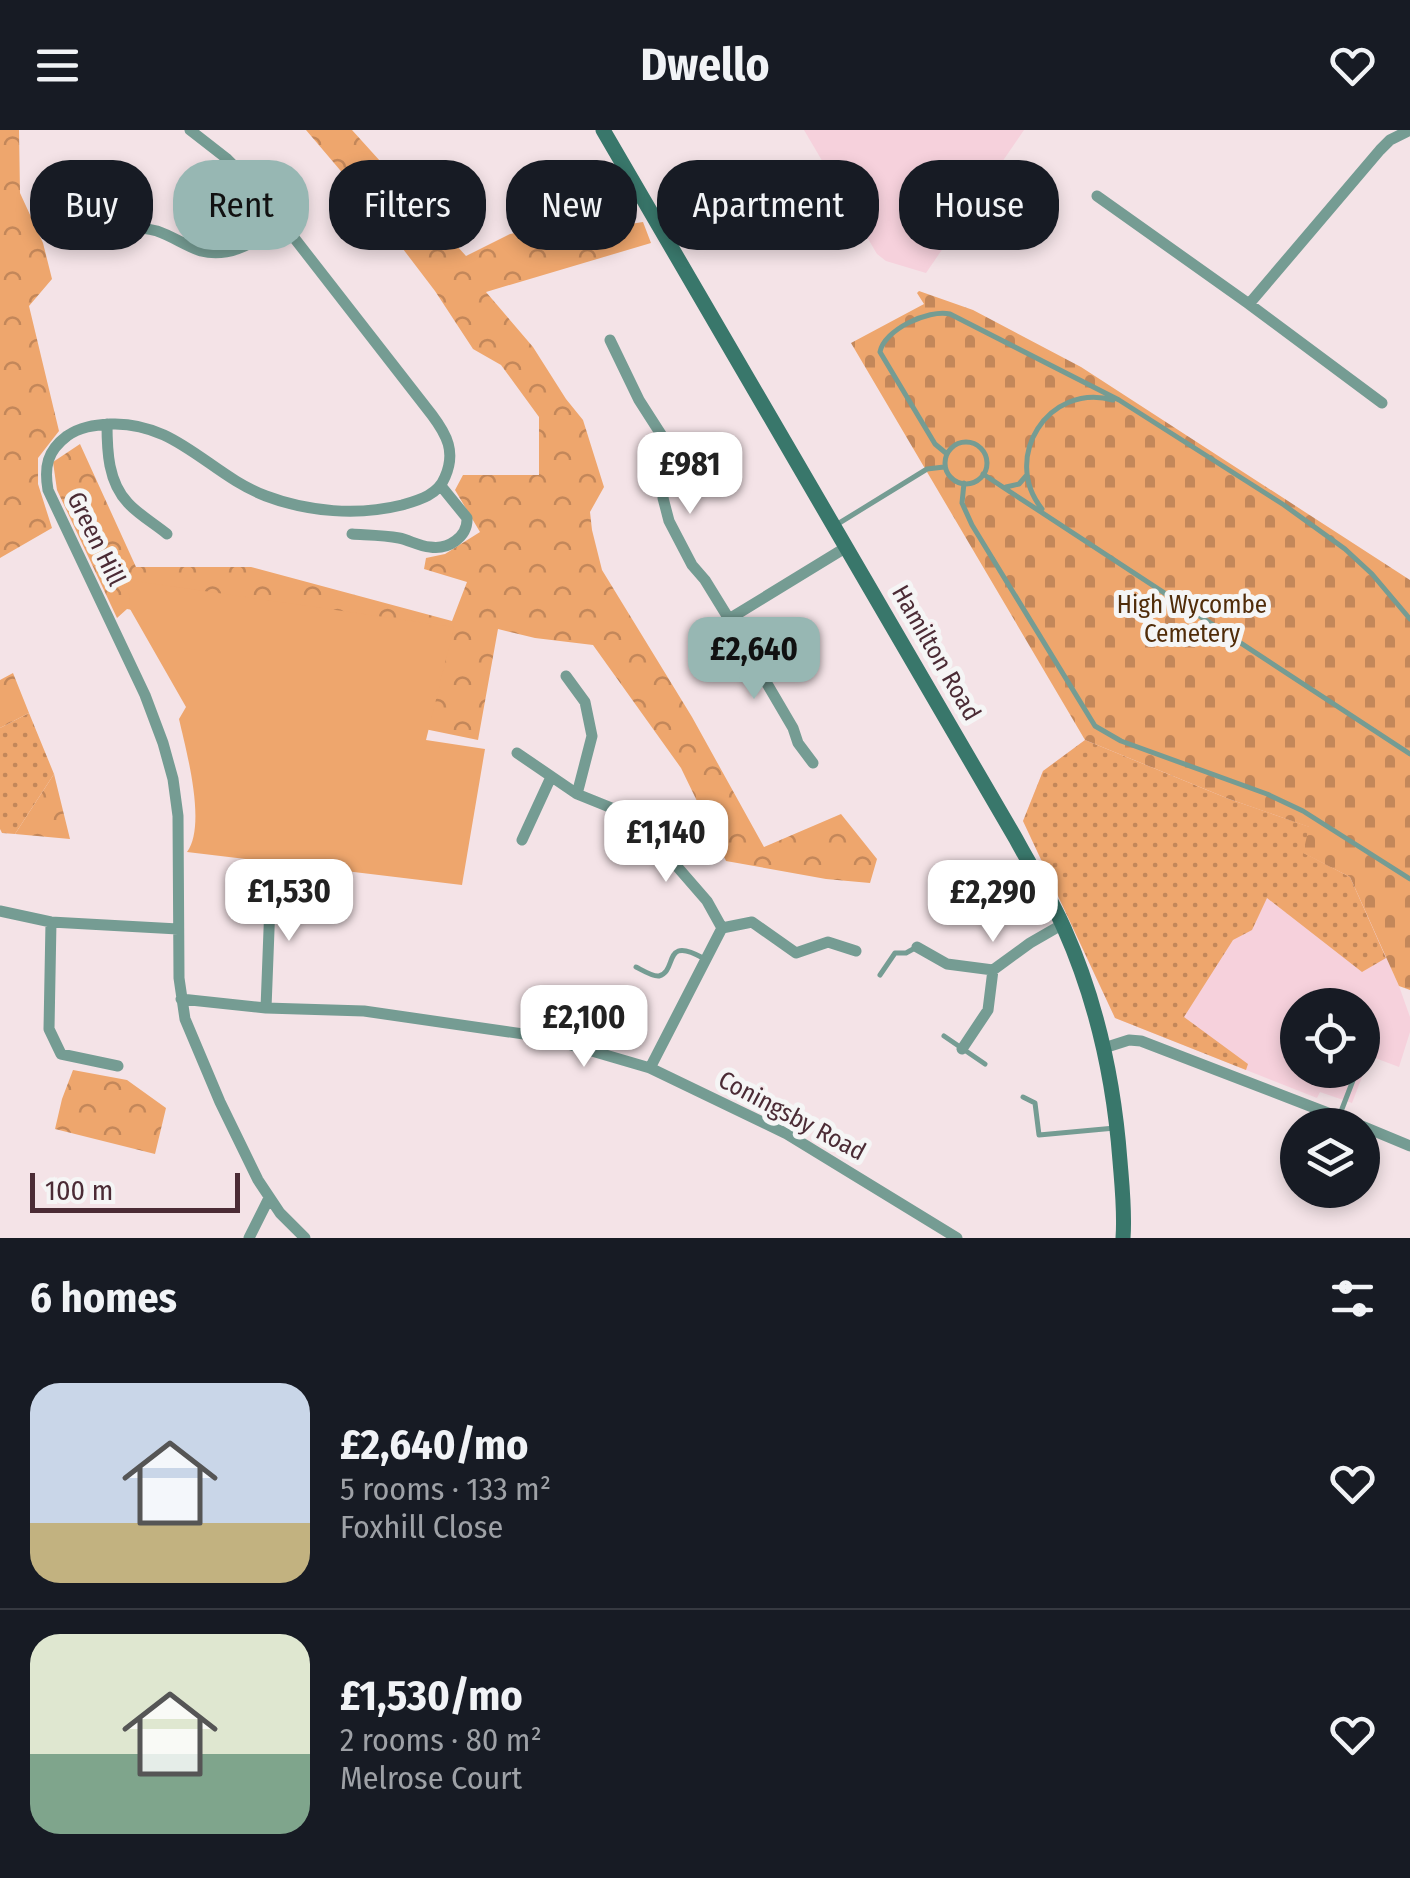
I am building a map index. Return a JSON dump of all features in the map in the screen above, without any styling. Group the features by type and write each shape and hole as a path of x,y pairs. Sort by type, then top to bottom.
{"street":[{"path":"190,130 228,160"},
{"name":"Hamilton Road","path":"603,130 657,224"},
{"path":"1249,304 1380,150 1410,130"},
{"path":"1097,196 1382,403"},
{"path":"201,250 233,250"},
{"path":"304,250 443,430 450,450 441,486 464,512 468,523 463,534 450,544 429,548 401,539 352,534"},
{"name":"Hamilton Road","path":"672,250 1063,924 1092,1001 1104,1048 1118,1128 1123,1238"},
{"path":"610,340 664,439 668,467 663,498 669,521 692,566 705,580 793,728 798,744 813,763"},
{"path":"107,424 107,458 126,502 168,534"},
{"name":"Green Hill","path":"305,1238 268,1198 220,1102 185,1019 178,930 178,816 173,779 145,695 48,490 46,464 58,443 81,428 107,424 141,426 162,433 264,496 301,506 335,511 390,508 432,494 441,486"},
{"path":"728,618 846,548"},
{"path":"566,676 585,702 592,736 577,794"},
{"path":"518,753 577,794 634,817 707,901 722,928"},
{"path":"522,840 551,777"},
{"path":"266,1008 270,878"},
{"path":"0,911 51,922 178,930"},
{"path":"51,922 49,1029 61,1054 118,1066"},
{"path":"722,928 752,922 796,953 828,942 856,951"},
{"path":"918,947 948,964 993,970 1063,924"},
{"path":"650,1068 722,928"},
{"path":"962,1048 988,1010 993,970"},
{"name":"Coningsby Road","path":"181,1000 364,1011 544,1037 650,1068 787,1134 957,1238"},
{"path":"1104,1048 1129,1040 1141,1041 1316,1108"},
{"path":"1380,1134 1410,1146"},
{"path":"249,1238 268,1198"}],"lane":[{"path":"947,454 935,444 882,357 881,346 886,338 912,322 937,312 950,314 1124,403 1284,505 1335,541 1372,574 1410,619"},
{"path":"1082,398 1087,390 1084,381"},
{"path":"1051,518 1038,506 1028,485 1030,441 1042,421 1059,407 1082,398 1102,397 1124,403"},
{"path":"961,442 980,447 986,458 983,474 964,484 952,478 945,467 947,454 961,442"},
{"path":"834,526 927,470 945,467"},
{"path":"983,474 1410,754"},
{"path":"1001,486 1019,484 1027,474"},
{"path":"964,484 962,504 972,525 1095,726 1121,741 1303,811 1410,879"},
{"path":"880,975 895,953 918,947"},
{"path":"636,967 661,976 680,951 706,959"},
{"path":"944,1036 984,1064"},
{"path":"1024,1097 1035,1103 1039,1135 1118,1128"}],"shaded area":[{"path":"804,130 1024,130 1003,160 899,160 899,250 942,250 926,273 886,261 875,250 879,250 879,160 822,160"},
{"path":"1085,740 1229,799 1310,827 1304,853 1350,877 1399,986 1410,1017 1410,1032 1399,1067 1380,1060 1380,988 1280,988 1280,1083 1115,1018 1023,821 1043,771"},
{"path":"1292,1088 1358,1088 1352,1103 1320,1092 1317,1098"}],"green space":[{"path":"0,130 19,130 20,193 30,215 30,250 45,250 52,279 29,306 59,431 38,458 38,484 52,528 0,558"},
{"path":"306,130 352,130 379,160 331,160"},
{"path":"643,222 651,243 637,247 637,223"},
{"path":"506,236 506,250 627,250 486,292 533,347 583,420 604,487 590,512 602,570 692,717 764,847 841,814 877,859 870,883 726,861 681,768 593,645 498,629 478,740 376,719 175,618 127,609 117,618 57,490 53,462 80,444 136,567 251,567 452,621 467,582 424,569 426,558 445,554 480,532 455,490 463,475 539,475 539,417 501,365 473,349 404,250 461,250 466,256 486,250 486,246"},
{"name":"High Wycombe Cemetery","path":"919,291 973,310 1081,367 1410,580 1410,990 1399,986 1350,877 1303,853 1309,827 1085,740 851,343 924,304"},
{"path":"128,580 454,627 426,740 485,749 462,885 187,852 193,840 195,806 179,719 186,707 130,609"},
{"path":"13,673 29,713 0,728 0,680"},
{"path":"29,713 54,774 15,834 2,833 0,728"},
{"path":"1085,740 1229,799 1310,827 1304,853 1350,877 1386,958 1362,972 1267,898 1252,930 1233,940 1184,1017 1248,1064 1246,1070 1115,1018 1023,821 1043,771"},
{"path":"54,774 70,839 15,834"},
{"path":"73,1070 127,1080 166,1108 155,1154 55,1129"}]}
